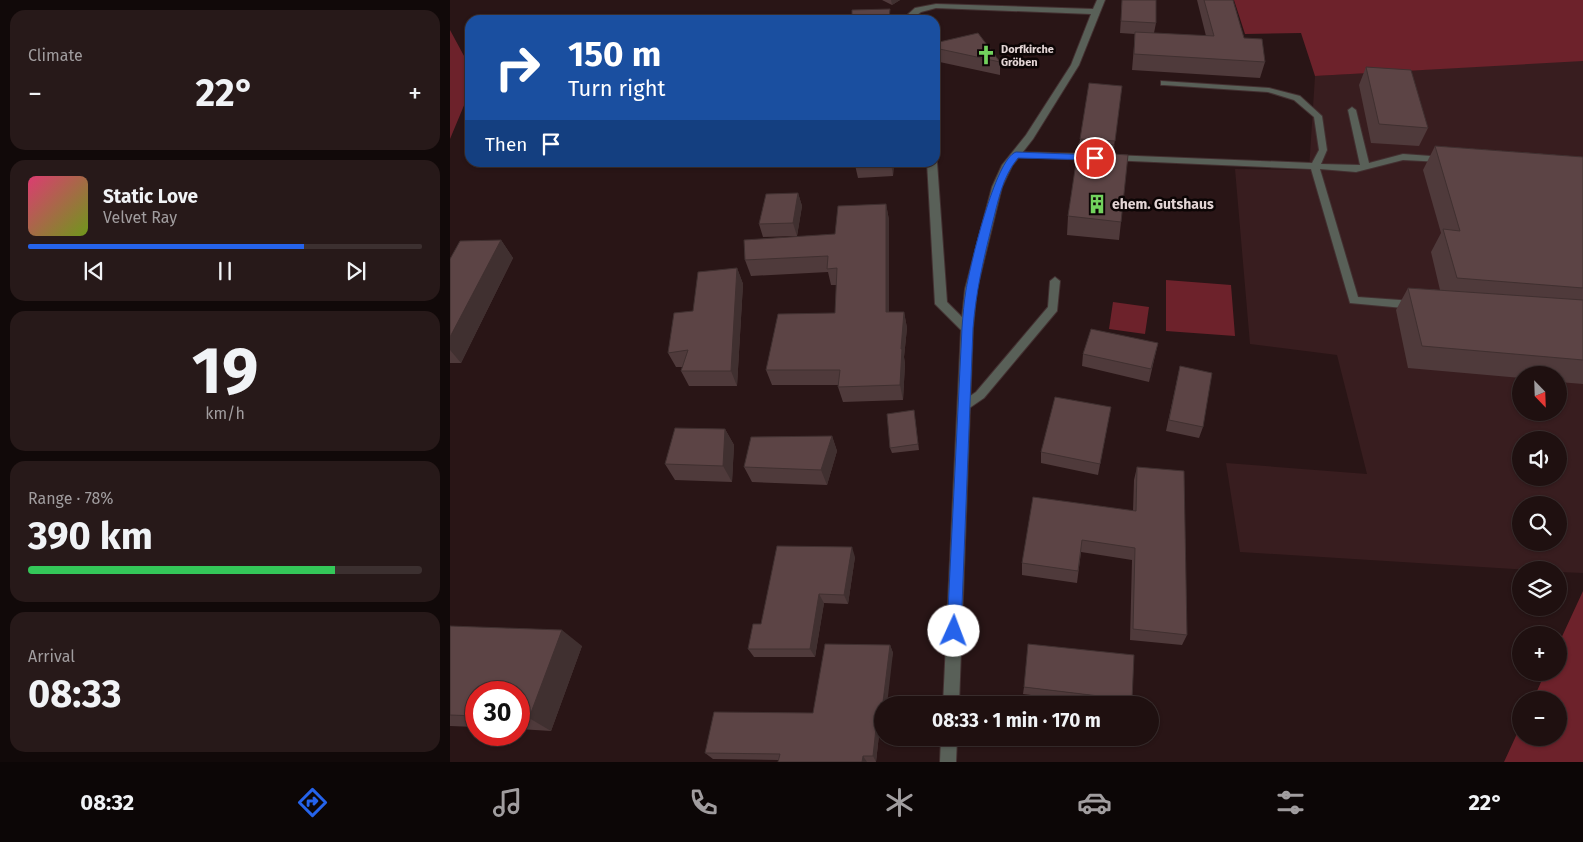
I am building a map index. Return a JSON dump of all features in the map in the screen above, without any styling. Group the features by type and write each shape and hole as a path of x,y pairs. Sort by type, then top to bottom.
{"street":[{"path":"951,696 967,328 971,289 997,187 1007,165 1030,137 1075,65 1101,0"},
{"path":"912,15 918,10 936,6 1097,12"},
{"path":"932,167 941,304 967,328"},
{"path":"948,762 949,746"}],"lane":[{"path":"1164,83 1269,90 1297,98 1318,116 1323,150 1315,166 1354,300 1420,305"},
{"path":"1352,110 1365,167"},
{"path":"1016,155 1356,169 1404,157 1453,160"},
{"path":"964,406 980,396 1053,308 1055,281"}],"shaded area":[{"path":"1234,0 1583,0 1583,61 1315,76 1301,33 1245,34"},
{"path":"450,30 465,58 465,103 450,139"},
{"path":"1583,61 1583,573 1567,572 1567,561 1512,561 1512,569 1240,552 1226,463 1367,474 1337,355 1250,344 1235,169 1309,170 1315,76"},
{"path":"1166,280 1231,285 1235,336 1166,331"},
{"path":"1113,302 1149,307 1145,334 1109,329"},
{"path":"1583,591 1583,762 1504,762 1512,745 1567,746 1567,691 1537,691 1541,681 1567,681 1567,626"}],"building":[{"path":"1122,0 1156,0 1156,23 1121,21"},
{"path":"1204,0 1233,0 1244,38 1262,39 1265,62 1134,54 1135,32 1214,36"},
{"path":"890,9 889,15 852,15 852,10"},
{"path":"978,33 1000,62 940,49 940,42"},
{"path":"1366,67 1411,70 1428,128 1379,124"},
{"path":"1089,83 1122,86 1115,141 1080,139"},
{"name":"ehem. Gutshaus","path":"1079,143 1114,145 1113,154 1128,155 1121,222 1068,216"},
{"path":"1435,146 1583,157 1583,288 1457,278 1443,229 1460,231"},
{"path":"798,193 793,223 759,224 766,194"},
{"path":"886,204 886,312 904,312 900,385 838,387 840,370 766,370 778,314 835,313 837,268 827,269 828,256 745,260 744,240 835,234 838,206"},
{"path":"501,240 450,337 450,259 460,241"},
{"path":"737,268 731,371 681,371 688,350 668,353 674,313 693,311 698,272"},
{"path":"1408,288 1583,300 1583,360 1422,346"},
{"path":"1091,329 1158,343 1151,369 1083,354"},
{"path":"1180,366 1212,373 1203,427 1169,420"},
{"path":"1055,397 1111,407 1100,464 1041,452"},
{"path":"914,410 918,444 890,448 887,414"},
{"path":"675,428 725,429 723,466 665,464"},
{"path":"832,436 821,470 744,467 751,437"},
{"path":"1137,467 1184,471 1187,635 1133,629 1135,548 1082,540 1078,571 1022,563 1033,497 1136,511"},
{"path":"777,546 852,547 844,595 819,594 810,649 748,649 753,624 761,624"},
{"path":"450,626 562,630 530,715 530,681 465,681 465,716 450,715"},
{"path":"825,644 890,645 884,696 874,696 873,756 863,756 862,762 778,762 780,754 705,753 714,712 813,713"},
{"path":"1028,644 1134,655 1132,696 1099,696 1024,687"}],"place":[{"name":"Dorfkirche Gröben","path":"986,55"},
{"name":"ehem. Gutshaus","path":"1097,204"}],"route":[{"path":"954,631 967,328 971,289 997,187 1007,165 1016,155 1095,158"}]}
